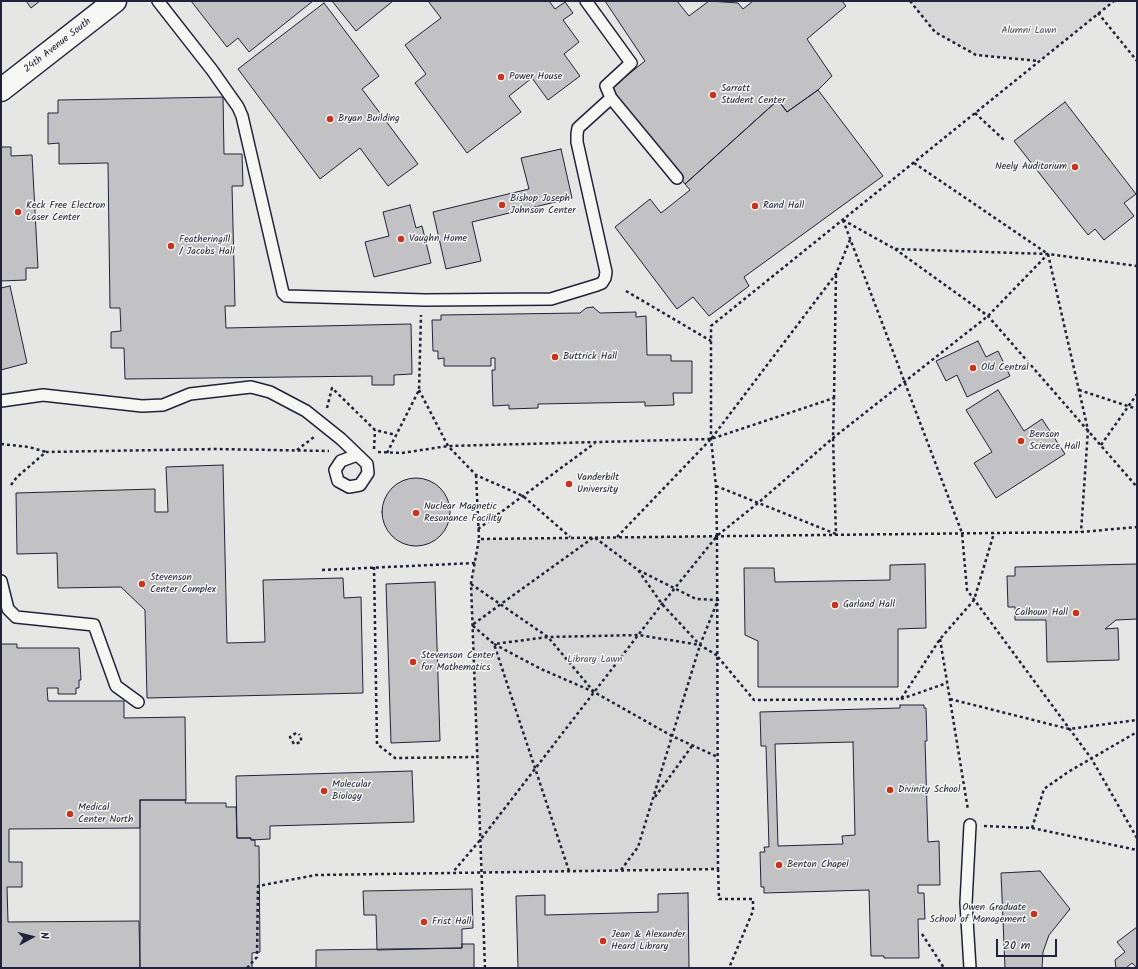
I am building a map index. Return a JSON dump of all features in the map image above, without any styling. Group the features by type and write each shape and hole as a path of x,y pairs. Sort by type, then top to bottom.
{"street":[{"name":"24th Avenue South","path":"1,90 115,1"}],"lane":[{"path":"158,1 212,70 238,107 242,116 281,289 286,296 425,300 551,299 602,283 606,272 577,142 577,134 578,128 611,98"},
{"path":"586,1 631,63 606,86 611,98 677,178"},
{"path":"1,401 43,395 142,406 163,405 190,394 251,387 270,392 306,411 323,423 355,453"},
{"path":"1,581 8,609 16,617 94,625 116,686 138,702"},
{"path":"970,825 966,903 970,968"}],"path":[{"path":"910,1 935,32 976,55 1039,61"},
{"path":"729,968 753,911 753,899 719,900 718,600 716,486 711,439 711,326 1114,1"},
{"path":"1098,13 1137,61"},
{"path":"975,113 1004,140"},
{"path":"914,163 1048,254 1088,430 1081,532"},
{"path":"843,220 962,533 967,590 1091,758 1137,838"},
{"path":"843,220 895,249 988,316 1137,487"},
{"path":"617,537 711,439 836,274 850,239"},
{"path":"895,249 1048,254 1137,266"},
{"path":"453,872 481,839 662,604 717,536 758,503 833,438 988,316 1048,254"},
{"path":"836,274 833,438 836,534"},
{"path":"626,291 712,341"},
{"path":"387,453 419,390 421,310"},
{"path":"419,390 448,446 476,474 523,496 570,537"},
{"path":"1079,390 1137,409"},
{"path":"1100,445 1137,394"},
{"path":"375,430 373,452 387,453 402,453 448,446 711,439 834,398"},
{"path":"478,529 596,442"},
{"path":"1,444 29,446 46,452 215,449 355,453"},
{"path":"11,485 17,477 46,452"},
{"path":"476,474 479,539 471,583 485,968"},
{"path":"716,486 836,534"},
{"path":"479,539 1081,532 1137,527"},
{"path":"901,699 940,639 974,600 994,533"},
{"path":"594,537 638,570 696,599 718,600"},
{"path":"472,625 500,603 594,537"},
{"path":"322,570 475,563"},
{"path":"374,567 377,744 395,758 478,757"},
{"path":"638,570 662,604 700,645 718,656 754,700 901,699 947,682"},
{"path":"471,583 548,637 594,692"},
{"path":"621,870 638,847 700,645 718,600"},
{"path":"472,625 494,644 540,669 594,692 672,736 718,757"},
{"path":"494,644 548,637 639,635 700,645"},
{"path":"940,639 970,825 1032,828 1137,850"},
{"path":"494,644 569,871"},
{"path":"950,699 1069,729 1137,720"},
{"path":"1032,828 1044,789 1091,758 1137,732"},
{"path":"297,733 301,737 300,742 294,744 290,737 297,733"},
{"path":"654,798 692,746"},
{"path":"247,968 257,957 258,886 316,874 718,868"},
{"path":"922,934 944,968"}],"shaded area":[{"name":"Vanderbilt University","path":"1,1 1137,1 1137,968 1,968"}],"green space":[{"name":"Alumni Lawn","path":"910,1 1114,1 1039,61 976,55 935,32"},
{"name":"Library Lawn","path":"717,536 718,869 482,872 471,583 479,539"}],"building":[{"path":"26,1 40,1 31,8"},
{"path":"191,1 313,1 249,52 238,38 227,47"},
{"path":"332,1 393,1 356,31"},
{"name":"Power House","path":"428,1 549,1 555,9 565,2 573,13 563,20 579,42 564,54 580,76 548,100 532,78 509,96 521,112 467,153 415,83 426,74 405,45 441,18"},
{"name":"Sarratt Student Center","path":"605,1 677,1 689,16 709,1 738,3 743,9 753,1 842,1 846,6 807,39 832,76 818,90 787,112 778,100 685,184 610,89 645,61"},
{"name":"Bryan Building","path":"324,3 379,76 362,89 418,164 388,186 360,148 320,179 238,69"},
{"name":"Rand Hall","path":"818,90 883,176 744,277 749,286 709,316 693,297 677,309 615,227 650,199 661,213 690,190 685,184 778,100 787,112"},
{"name":"Featheringill / Jacobs Hall","path":"223,97 224,154 242,154 243,186 232,186 235,306 225,306 226,328 411,324 412,374 394,375 394,385 372,385 372,376 125,379 124,348 111,348 111,332 121,331 120,308 110,308 108,163 59,164 59,143 48,144 48,113 58,113 58,100"},
{"name":"Neely Auditorium","path":"1065,102 1136,194 1124,203 1134,216 1104,240 1095,229 1088,235 1014,141"},
{"name":"Keck Free Electron Laser Center","path":"1,147 11,147 11,156 32,155 38,268 26,268 26,280 1,281"},
{"name":"Bishop Joseph Johnson Center","path":"561,149 572,198 472,222 481,261 446,269 433,212 529,189 521,158"},
{"name":"Vaughn Home","path":"410,205 416,228 422,226 431,263 374,277 365,242 389,236 383,212"},
{"path":"10,286 27,363 1,370 1,288"},
{"name":"Buttrick Hall","path":"593,307 600,313 636,312 636,317 646,316 647,355 671,355 671,361 692,361 692,393 673,393 674,405 645,406 645,402 538,404 538,408 509,409 509,405 493,406 492,370 495,370 495,358 491,358 491,366 444,366 444,358 438,359 438,351 433,351 432,320 441,320 441,315 580,313 586,308"},
{"name":"Old Central","path":"978,341 986,357 998,351 1010,376 967,397 957,375 946,381 936,361"},
{"name":"Benson Science Hall","path":"998,390 1024,431 1042,419 1065,454 996,498 974,463 992,452 966,410"},
{"name":"Stevenson Center Complex","path":"223,465 227,643 265,642 263,580 343,578 344,598 361,597 363,693 147,698 145,610 121,587 58,588 57,553 17,554 16,493 155,489 155,512 168,512 166,467"},
{"name":"Nuclear Magnetic Resonance Facility","path":"409,478 423,478 435,484 444,493 450,505 448,525 440,536 429,544 423,546 409,546 403,544 392,536 384,525 382,519 382,505 384,499 392,488 403,480"},
{"name":"Garland Hall","path":"925,564 926,628 898,629 898,687 758,687 758,641 745,635 744,568 774,568 775,582 890,580 890,565"},
{"name":"Calhoun Hall","path":"1137,564 1137,619 1116,620 1105,629 1118,628 1119,660 1047,662 1046,620 1015,620 1015,607 1008,607 1007,576 1015,576 1015,567"},
{"name":"Stevenson Center for Mathematics","path":"435,582 440,741 391,743 386,584"},
{"name":"Medical Center North","path":"1,644 17,644 17,648 79,648 81,680 79,680 79,688 76,688 76,694 58,694 58,688 47,688 48,701 124,701 124,718 185,717 186,800 140,800 140,828 9,829 9,862 22,862 22,887 7,887 8,922 139,921 140,968 1,968"},
{"name":"Divinity School","path":"900,705 924,705 924,708 926,708 927,741 925,741 928,842 939,841 940,885 918,885 918,893 924,893 925,919 918,919 919,958 884,958 884,956 871,956 869,890 764,893 764,887 761,887 760,852 765,852 764,847 769,847 766,746 761,746 760,712 900,708","holes":["853,742 855,835 842,836 843,844 778,846 775,744"]},
{"name":"Molecular Biology","path":"412,771 414,822 270,826 270,839 251,840 251,838 237,838 236,776"},
{"path":"140,800 186,800 185,803 226,803 226,807 236,807 237,838 251,838 251,840 255,840 255,846 259,846 260,952 252,953 252,968 140,968"},
{"name":"Owen Graduate School of Management","path":"1040,871 1070,909 1049,935 1043,952 1042,968 1005,968 1001,873"},
{"name":"Frist Hall","path":"472,889 473,928 462,929 462,948 377,950 376,915 364,915 363,891"},
{"name":"Jean & Alexander Heard Library","path":"688,893 689,968 518,968 516,896 545,895 545,915 658,912 658,894"},
{"path":"1137,927 1137,968 1132,963 1126,968 1116,968 1115,960 1125,952 1117,942"},
{"path":"462,944 474,944 474,968 316,968 316,950 462,948"}],"place":[{"name":"Power House","path":"501,77"},
{"name":"Sarratt Student Center","path":"713,95"},
{"name":"Bryan Building","path":"330,119"},
{"name":"Neely Auditorium","path":"1075,167"},
{"name":"Bishop Joseph Johnson Center","path":"502,205"},
{"name":"Rand Hall","path":"755,206"},
{"name":"Keck Free Electron Laser Center","path":"18,212"},
{"name":"Vaughn Home","path":"401,239"},
{"name":"Featheringill / Jacobs Hall","path":"171,246"},
{"name":"Buttrick Hall","path":"555,357"},
{"name":"Old Central","path":"973,368"},
{"name":"Benson Science Hall","path":"1021,441"},
{"name":"Vanderbilt University","path":"569,484"},
{"name":"Nuclear Magnetic Resonance Facility","path":"416,513"},
{"name":"Stevenson Center Complex","path":"142,584"},
{"name":"Garland Hall","path":"835,605"},
{"name":"Calhoun Hall","path":"1076,613"},
{"name":"Stevenson Center for Mathematics","path":"413,662"},
{"name":"Divinity School","path":"890,790"},
{"name":"Molecular Biology","path":"324,791"},
{"name":"Medical Center North","path":"70,814"},
{"name":"Benton Chapel","path":"779,865"},
{"name":"Owen Graduate School of Management","path":"1034,914"},
{"name":"Frist Hall","path":"424,922"},
{"name":"Jean & Alexander Heard Library","path":"603,941"}]}
